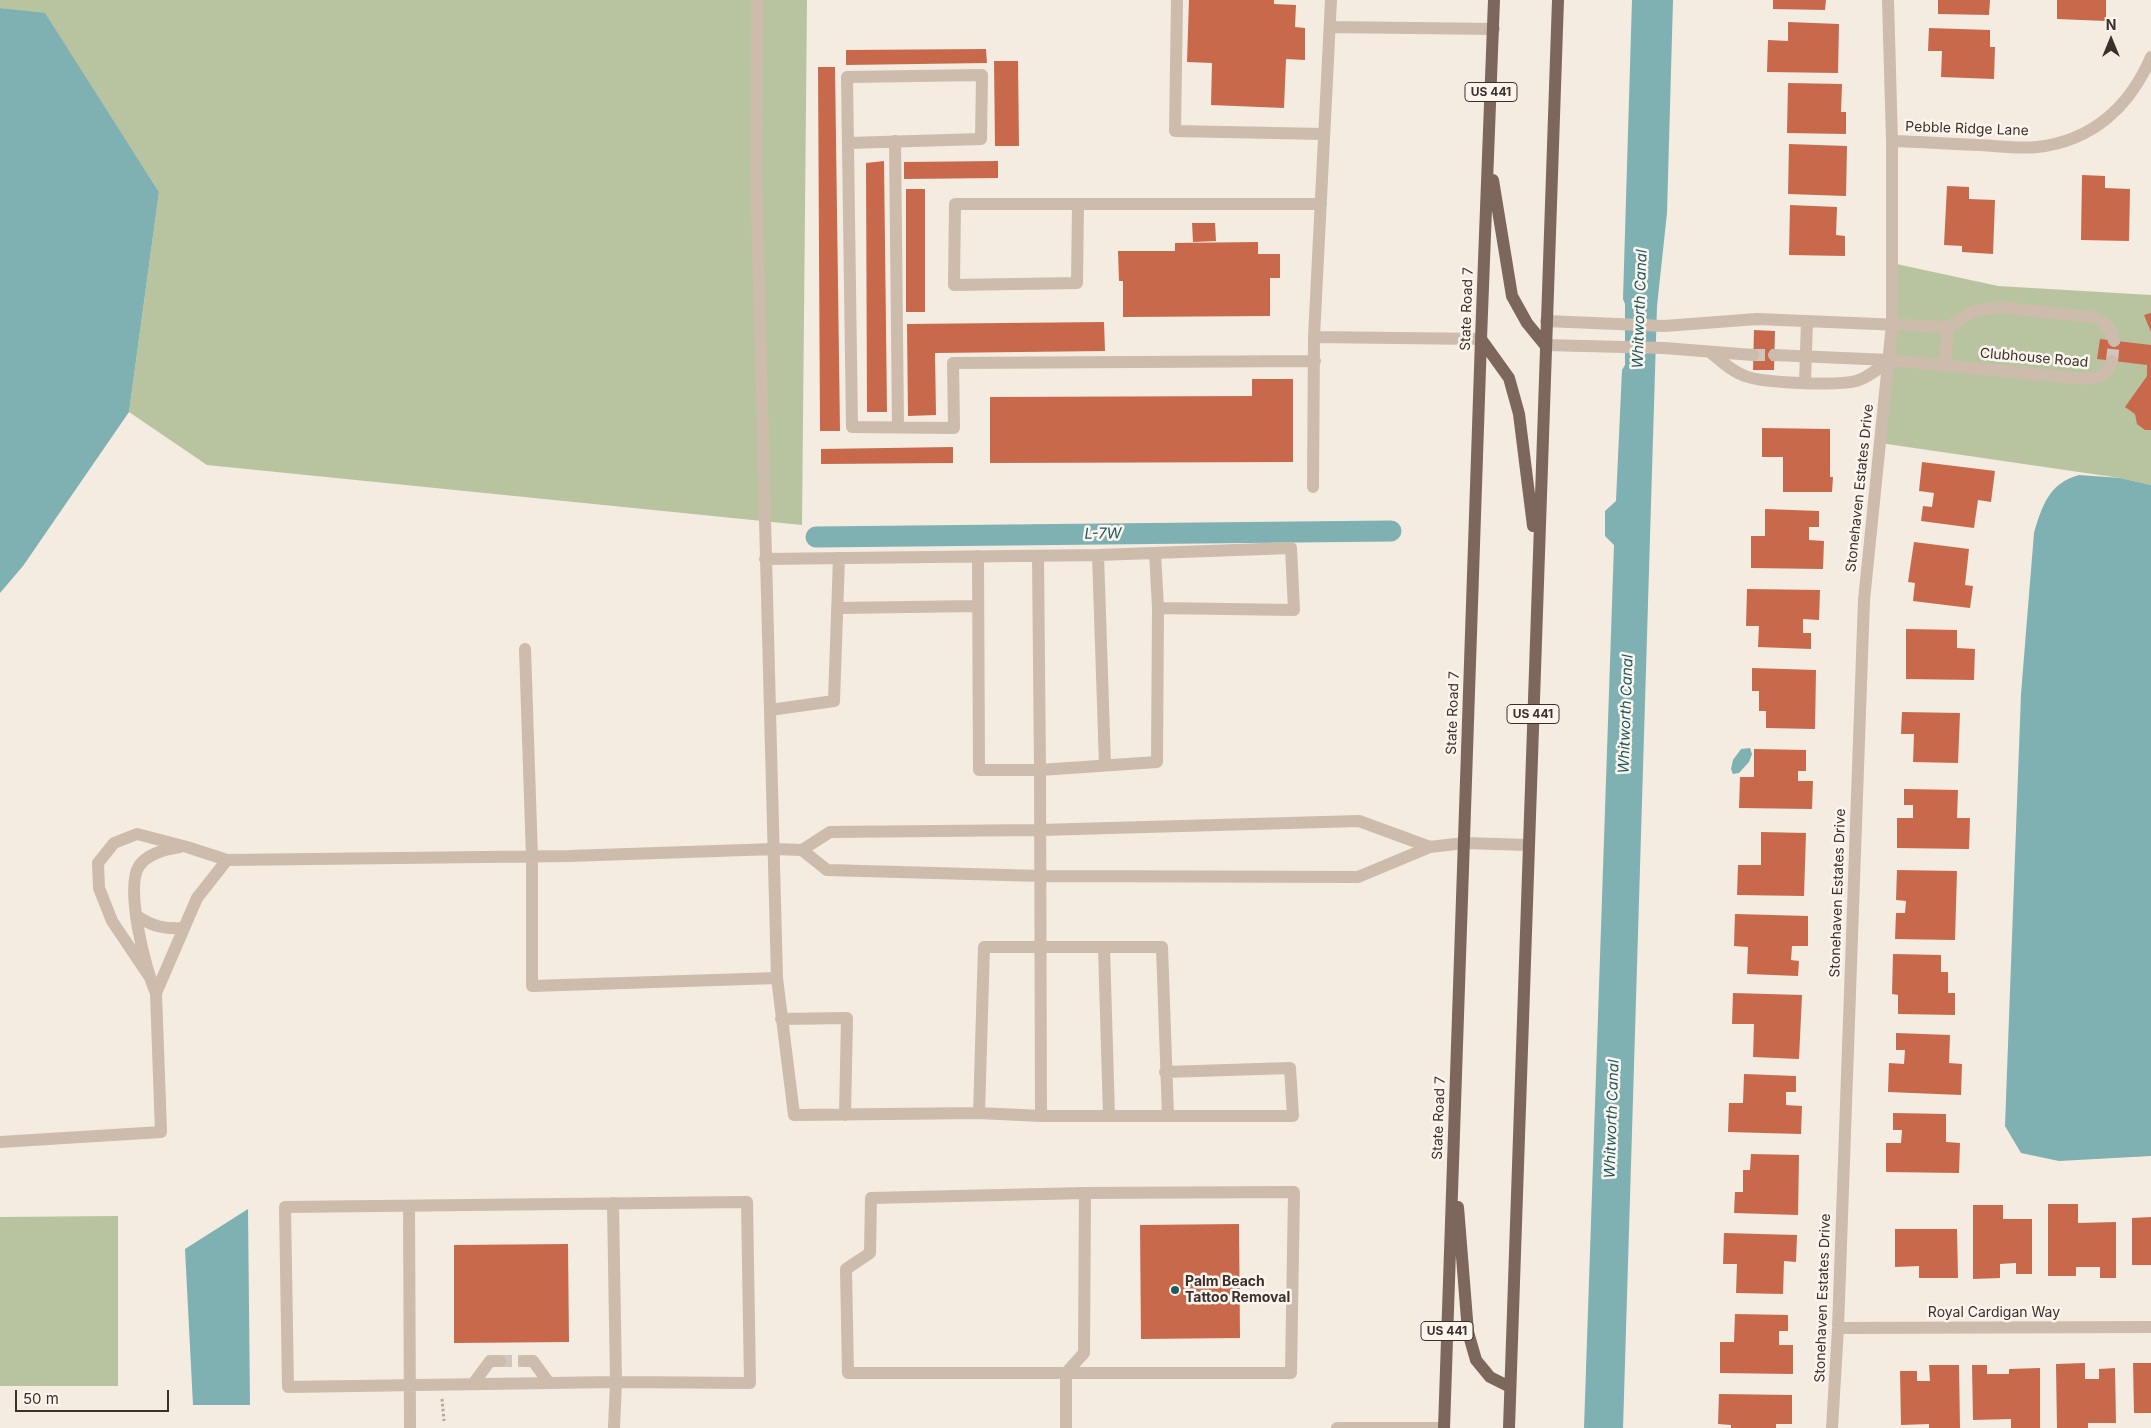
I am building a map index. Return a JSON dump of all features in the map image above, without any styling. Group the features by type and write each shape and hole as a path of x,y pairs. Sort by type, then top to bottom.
{"main road":[{"name":"State Road 7","path":"1444,1428 1494,0"},
{"name":"US 441","path":"1508,1428 1558,0"},
{"path":"1488,155 1512,296 1526,323 1545,345"},
{"path":"1481,339 1508,378 1520,414 1538,568"},
{"path":"1453,1148 1468,1332 1476,1360 1490,1377 1510,1387"}],"street":[{"path":"757,0 756,174 777,978 794,1115 978,1113 1041,1116 1293,1116 1290,1068 1165,1072"},
{"path":"1177,0 1174,131 1324,134"},
{"path":"1313,487 1314,337 1331,0"},
{"name":"Stonehaven Estates Drive","path":"1832,1428 1838,1328 1864,600 1892,324 1892,141 1888,0"},
{"path":"1330,27 1494,29"},
{"name":"Pebble Ridge Lane","path":"1892,141 2011,147 2037,147 2062,142 2086,132 2108,118 2127,99 2142,78 2151,56"},
{"path":"848,142 981,139 982,75 847,77 852,427 954,428 953,363 1315,361"},
{"path":"895,141 898,427"},
{"path":"1078,204 1077,283 954,284 955,204 1078,204 1321,204"},
{"path":"1546,320 1664,326 1757,318 1948,327 1974,311 1999,307 2093,317 2102,320 2108,327 2114,341"},
{"path":"1805,382 1807,320"},
{"path":"1945,365 1948,327"},
{"path":"1314,337 1481,339"},
{"path":"1545,345 1619,346 1753,354"},
{"path":"1710,352 1731,370 1759,380 1805,382 1856,381 1876,371 1889,360"},
{"path":"1774,355 1889,360"},
{"name":"Clubhouse Road","path":"1889,360 2086,379 2102,376 2107,372 2112,361"},
{"path":"766,559 1098,555 1292,548 1294,610 1158,608"},
{"path":"978,556 978,770 1040,770 1158,762 1158,608 1155,553"},
{"path":"1098,555 1105,765"},
{"path":"1038,556 1041,1116"},
{"path":"770,710 834,701 839,558"},
{"path":"837,608 978,606"},
{"path":"525,649 532,857 532,986 777,978"},
{"path":"802,850 830,832 1040,830 1359,821 1430,847"},
{"path":"0,1142 161,1132 156,993 148,976 112,921 99,888 98,864 114,844 137,834 187,846 227,860 532,857 775,848 802,850 827,870 1040,876 1358,877 1430,847 1464,844 1528,845"},
{"path":"148,976 133,896 139,866 152,855 159,852 187,846"},
{"path":"156,993 197,898 227,860"},
{"path":"137,916 150,925 168,929 184,928"},
{"path":"978,1113 984,947 1162,947 1168,1116"},
{"path":"1104,947 1109,1116"},
{"path":"781,1019 847,1018 845,1115"},
{"path":"1294,1192 1290,1374 848,1373 846,1269 870,1253 871,1198 1085,1193 1294,1192"},
{"path":"1066,1428 1066,1373 1084,1353 1085,1193"},
{"path":"748,1202 750,1383 616,1382 288,1387 285,1207 409,1206 748,1202"},
{"path":"613,1203 616,1382 614,1428"},
{"path":"409,1206 410,1428"},
{"name":"Royal Cardigan Way","path":"1838,1328 2151,1328"},
{"path":"524,1360 534,1360 549,1383"},
{"path":"473,1384 490,1361 500,1361"},
{"path":"1336,1428 1444,1428"}],"path":[{"path":"442,1396 444,1421"}],"green space":[{"path":"0,0 807,0 802,525 207,465 129,412 159,192 45,14 0,8"},
{"path":"1892,263 1998,286 2151,295 2151,485 2120,478 1880,443"},
{"path":"118,1216 118,1386 0,1386 0,1217"}],"water":[{"name":"Whitworth Canal","path":"1632,0 1673,0 1667,213 1657,306 1623,1428 1584,1428 1614,545 1605,536 1605,511 1616,501 1622,370 1625,365 1625,304 1623,299"},
{"path":"0,8 45,13 159,192 129,412 23,566 0,593"},
{"path":"2079,475 2120,478 2151,485 2151,1156 2059,1161 2021,1153 2005,1126 2021,694 2034,533 2048,497 2060,484"},
{"path":"1750,748 1752,754 1749,762 1739,773 1733,774 1731,769 1733,760 1741,749"},
{"path":"248,1209 250,1405 193,1405 185,1249"}],"building":[{"path":"1189,0 1274,0 1274,4 1296,5 1295,27 1305,28 1305,60 1286,59 1284,108 1211,105 1212,63 1187,62"},
{"path":"1773,0 1826,0 1825,10 1773,9"},
{"path":"1938,0 1990,0 1989,15 1938,14"},
{"path":"2057,0 2106,0 2106,21 2057,19"},
{"path":"1788,22 1839,24 1838,73 1767,72 1768,40 1788,41"},
{"path":"1929,28 1990,30 1990,47 1995,47 1994,79 1941,77 1942,51 1928,51"},
{"path":"986,49 987,63 846,65 846,50"},
{"path":"994,61 1018,61 1019,146 995,146"},
{"path":"818,67 835,67 840,431 820,431"},
{"path":"1788,83 1842,84 1841,112 1846,112 1846,134 1787,133"},
{"path":"1789,144 1847,146 1846,196 1788,194"},
{"path":"884,161 887,412 867,412 866,163"},
{"path":"998,161 998,178 904,179 904,162"},
{"path":"2082,175 2105,176 2105,188 2130,189 2129,241 2081,240"},
{"path":"1947,186 1969,187 1969,199 1995,200 1993,254 1962,252 1962,246 1944,245"},
{"path":"906,189 925,189 925,312 906,312"},
{"path":"1790,205 1837,207 1836,235 1845,236 1845,256 1789,255"},
{"path":"1192,223 1215,223 1216,241 1193,242"},
{"path":"1258,242 1258,254 1280,254 1280,278 1270,278 1270,316 1123,317 1123,281 1119,281 1118,251 1175,251 1175,243"},
{"path":"2151,313 2151,332 2144,315"},
{"path":"1104,322 1105,351 935,353 936,415 908,416 907,324"},
{"path":"1754,330 1775,331 1774,370 1753,370"},
{"path":"2100,339 2151,345 2151,430 2145,430 2137,424 2135,414 2125,407 2147,376 2147,365 2097,359"},
{"path":"1252,379 1293,379 1293,462 990,463 990,397 1252,396"},
{"path":"1762,428 1830,429 1830,477 1833,477 1832,492 1783,492 1783,457 1762,457"},
{"path":"953,447 953,463 821,464 821,449"},
{"path":"1922,462 1995,471 1991,502 1978,500 1974,528 1921,521 1923,506 1932,507 1934,493 1919,491"},
{"path":"1765,509 1819,511 1819,527 1809,527 1809,540 1824,541 1823,569 1751,568 1751,536 1765,536"},
{"path":"1914,542 1969,549 1965,585 1973,586 1970,608 1913,601 1915,583 1908,582"},
{"path":"1747,589 1820,590 1819,620 1803,619 1803,633 1811,633 1811,649 1758,647 1759,626 1746,626"},
{"path":"1906,629 1957,630 1957,648 1975,649 1974,680 1906,679"},
{"path":"1752,668 1816,670 1815,729 1766,728 1766,711 1759,711 1759,691 1752,691"},
{"path":"1902,712 1960,713 1958,763 1913,762 1914,734 1901,734"},
{"path":"1754,749 1806,750 1806,771 1798,771 1798,781 1813,781 1812,809 1739,808 1740,777 1754,777"},
{"path":"1904,789 1958,790 1957,818 1970,818 1969,849 1897,848 1897,818 1913,818 1913,805 1904,805"},
{"path":"1761,832 1806,833 1804,896 1737,895 1738,865 1761,865"},
{"path":"1897,870 1957,871 1955,940 1895,939 1896,913 1905,913 1906,901 1896,900"},
{"path":"1735,914 1808,916 1808,946 1792,946 1791,960 1799,961 1798,976 1747,974 1748,947 1734,946"},
{"path":"1893,954 1941,955 1941,972 1948,972 1948,993 1955,993 1955,1015 1898,1014 1898,995 1892,994"},
{"path":"1733,993 1802,995 1799,1059 1753,1057 1754,1024 1732,1024"},
{"path":"1896,1033 1950,1035 1949,1063 1962,1064 1961,1095 1888,1092 1889,1063 1904,1064 1905,1050 1896,1050"},
{"path":"1744,1074 1796,1076 1796,1092 1786,1092 1786,1105 1802,1106 1801,1134 1728,1132 1729,1103 1743,1103"},
{"path":"1893,1113 1946,1114 1946,1142 1960,1143 1959,1173 1886,1172 1886,1143 1901,1143 1902,1130 1893,1130"},
{"path":"1751,1154 1799,1155 1798,1215 1734,1213 1735,1192 1743,1192 1743,1170 1750,1170"},
{"path":"2048,1204 2078,1204 2078,1223 2116,1222 2116,1278 2100,1278 2100,1267 2076,1267 2076,1276 2048,1276"},
{"path":"1973,1205 2003,1205 2003,1219 2032,1219 2032,1274 2016,1274 2016,1263 2000,1264 2000,1278 1973,1279"},
{"path":"2151,1217 2151,1265 2132,1265 2132,1218"},
{"path":"1239,1224 1240,1338 1141,1339 1140,1225"},
{"path":"1895,1229 1957,1229 1958,1278 1919,1278 1919,1266 1895,1267"},
{"path":"1724,1233 1797,1235 1796,1262 1784,1261 1783,1294 1736,1293 1737,1264 1723,1264"},
{"path":"568,1244 569,1342 454,1343 454,1245"},
{"path":"1735,1314 1788,1315 1788,1331 1779,1331 1779,1345 1793,1345 1793,1374 1720,1373 1720,1342 1734,1342"},
{"path":"2085,1363 2085,1379 2099,1379 2099,1369 2115,1368 2116,1423 2088,1423 2088,1428 2057,1428 2056,1364"},
{"path":"2133,1363 2151,1363 2151,1413 2134,1413"},
{"path":"1929,1365 1959,1365 1960,1428 1929,1428 1929,1424 1901,1425 1900,1371 1917,1371 1917,1381 1930,1381"},
{"path":"1972,1365 1987,1365 1987,1374 2009,1374 2009,1369 2040,1368 2040,1428 2011,1428 2011,1419 1973,1420"},
{"path":"1719,1394 1792,1395 1792,1424 1776,1424 1776,1428 1731,1428 1731,1425 1718,1424"}],"waterway":[{"name":"L-7W","path":"816,537 1391,531"}],"tunnel":[{"path":"2112,361 2114,341"},
{"path":"1753,355 1774,355"},
{"path":"500,1361 524,1361"}],"place":[{"name":"Palm Beach Tattoo Removal","path":"1175,1290"}]}
